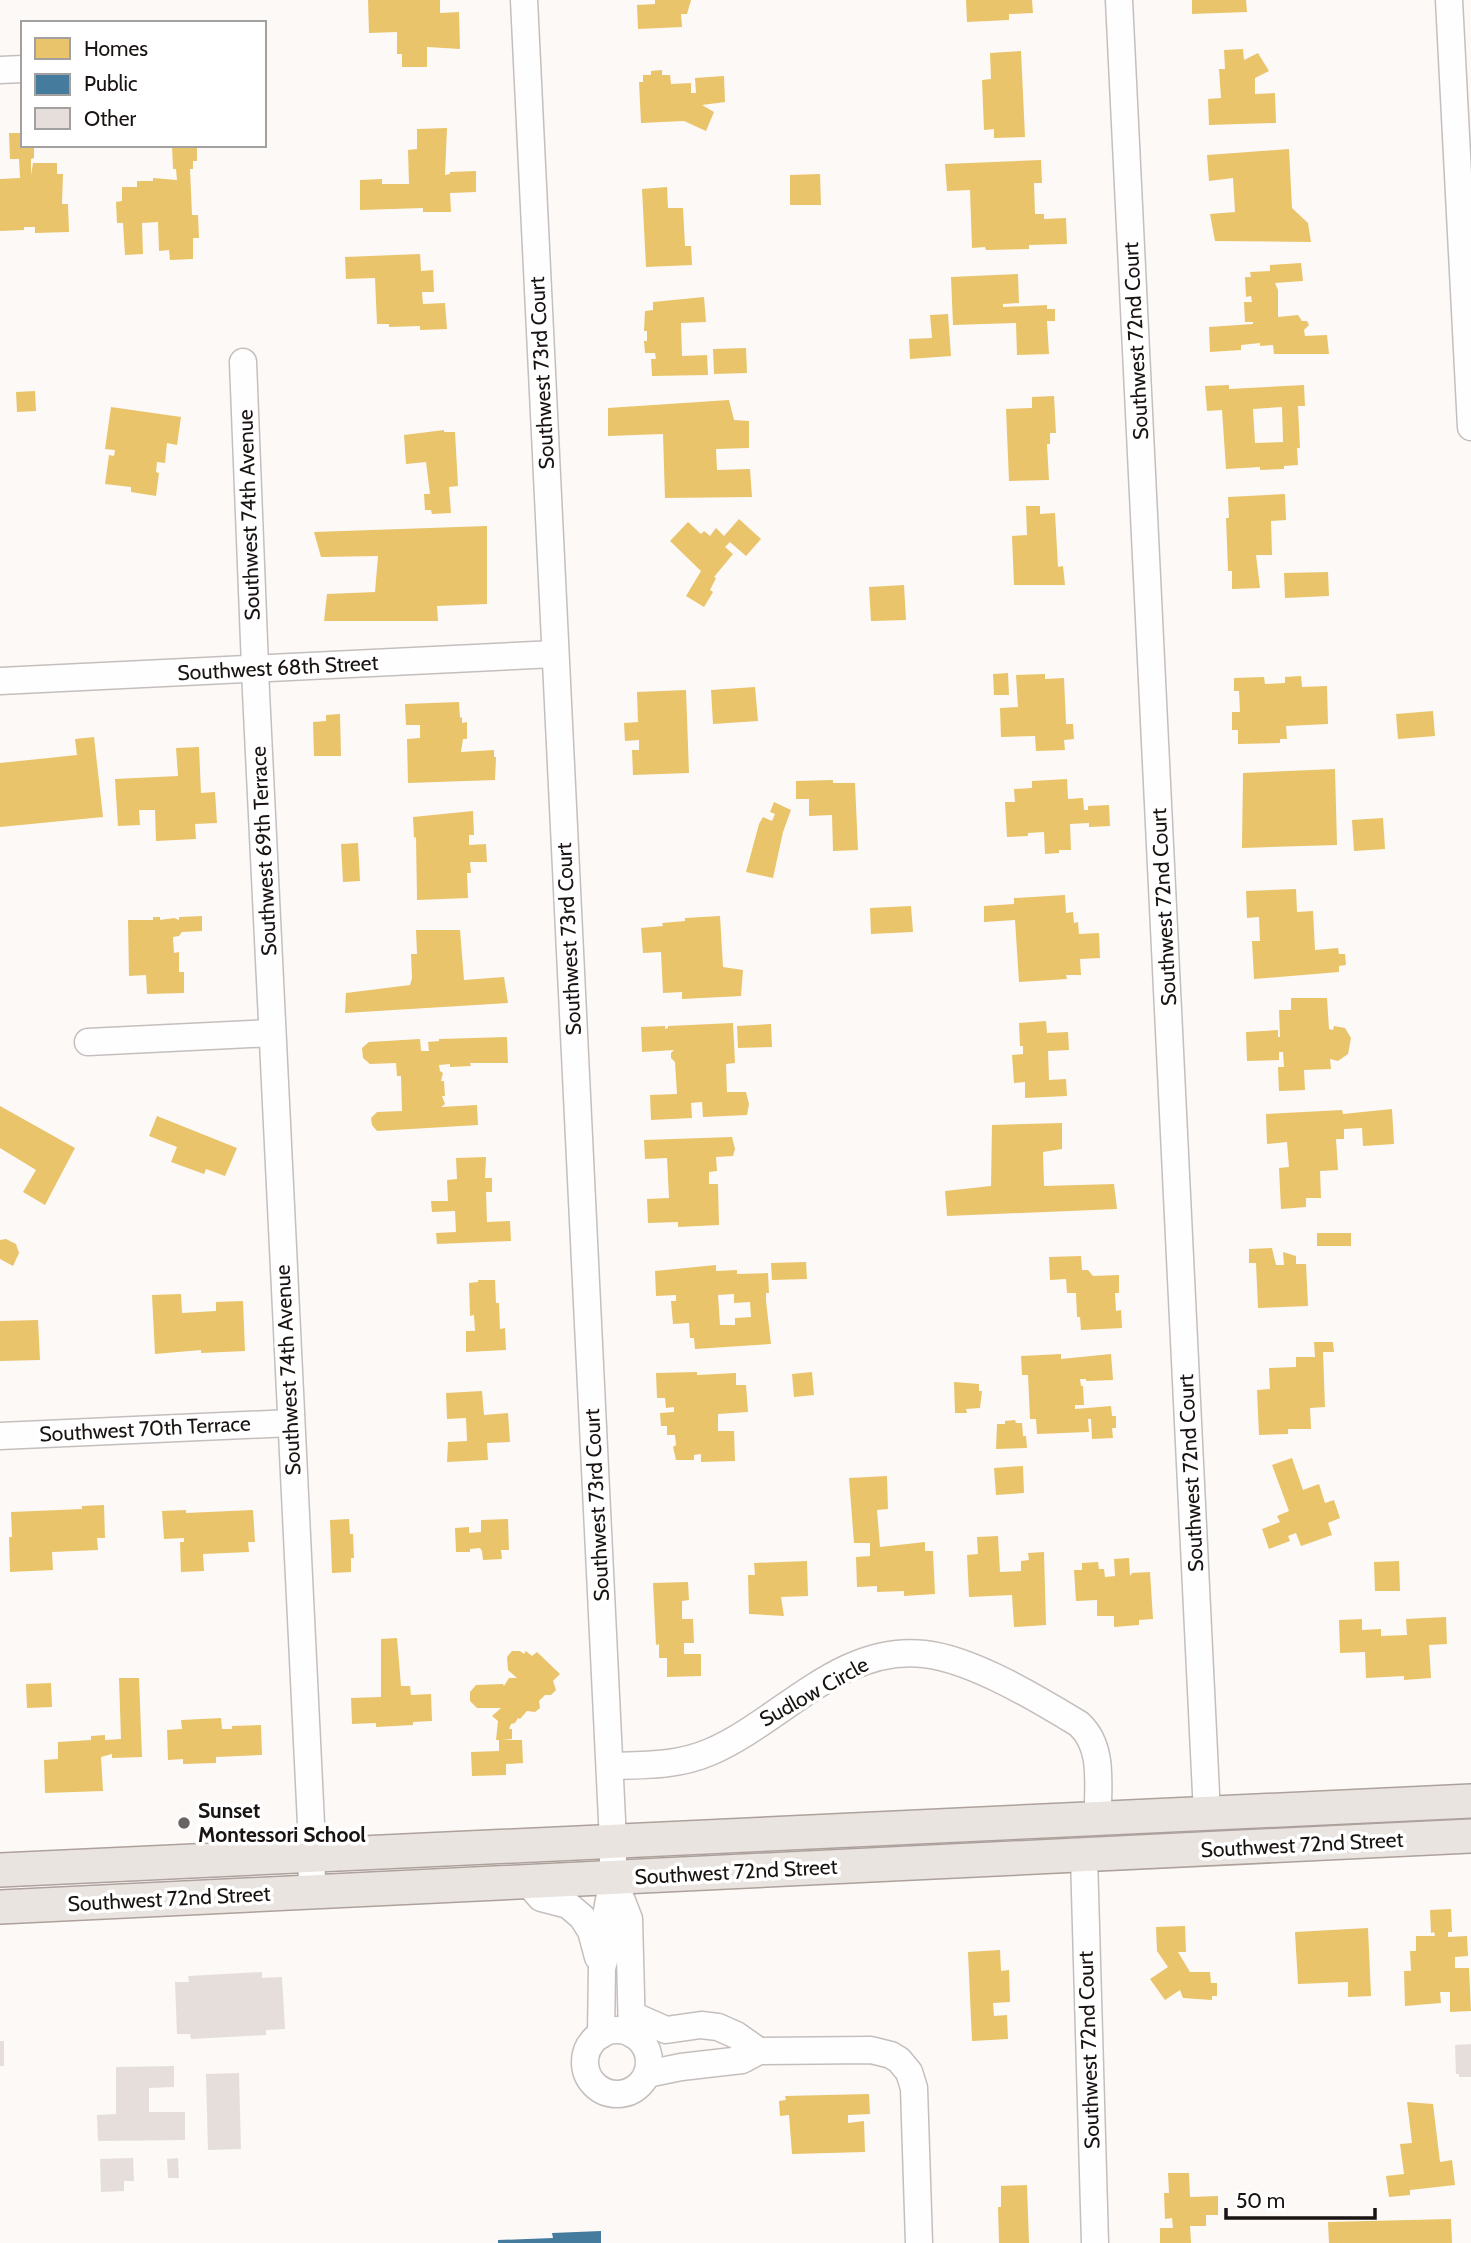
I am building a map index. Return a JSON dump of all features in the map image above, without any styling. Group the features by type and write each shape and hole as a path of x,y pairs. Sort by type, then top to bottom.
{"main road":[{"name":"Southwest 72nd Street","path":"0,1870 1471,1801"},
{"path":"1047,1858 1085,1834 1098,1818"},
{"name":"Southwest 72nd Street","path":"0,1907 1084,1857 1471,1836"},
{"path":"39,1868 42,1905"}],"street":[{"name":"Southwest 73rd Court","path":"524,0 610,1766 613,1878"},
{"name":"Southwest 72nd Court","path":"1119,0 1207,1814"},
{"path":"1457,6 1471,427"},
{"path":"0,69 21,69"},
{"name":"Southwest 74th Avenue","path":"243,362 255,669"},
{"name":"Southwest 68th Street","path":"0,681 555,654"},
{"name":"Southwest 69th Terrace","path":"255,669 272,1033"},
{"path":"88,1041 272,1033"},
{"name":"Southwest 74th Avenue","path":"272,1033 312,1892"},
{"name":"Southwest 70th Terrace","path":"0,1436 291,1423"},
{"name":"Sudlow Circle","path":"610,1766 662,1764 701,1756 724,1745 800,1695 857,1665 881,1656 922,1654 954,1661 990,1677 1079,1724 1091,1738 1095,1748 1098,1818"},
{"name":"Southwest 72nd Court","path":"1084,1857 1095,2243"},
{"path":"601,2035 602,1968 606,1954 606,1916 613,1878"},
{"path":"613,1878 629,1919 632,2025 647,2051 649,2067 638,2086 625,2093 606,2092 598,2087 588,2074 586,2056 594,2040 632,2025 666,2030 701,2025 720,2028 759,2051"},
{"path":"527,1882 541,1898 568,1905 582,1917 591,1931 602,1968"},
{"path":"720,2028 722,2062"},
{"path":"647,2074 742,2060 759,2051 871,2050 891,2055 905,2065 915,2095 919,2243"}],"building: Homes":[{"path":"368,0 440,0 440,13 459,12 460,49 427,47 427,67 402,67 402,54 397,54 397,32 369,33"},
{"path":"655,0 691,0 687,14 681,14 682,27 638,29 637,5 655,4"},
{"path":"966,0 1032,0 1033,13 1009,14 1009,20 967,22"},
{"path":"1192,0 1246,0 1247,12 1192,14"},
{"path":"1243,49 1244,60 1258,53 1269,71 1255,78 1255,94 1275,93 1276,123 1209,125 1208,99 1221,98 1219,69 1225,69 1224,50"},
{"path":"1021,51 1025,137 994,138 994,129 984,130 982,80 991,79 990,53"},
{"path":"662,70 662,75 670,75 671,84 691,83 691,93 696,93 695,78 724,76 725,102 702,105 714,112 706,131 684,121 641,123 639,82 643,82 643,75"},
{"path":"447,128 445,175 450,172 476,171 476,192 450,193 451,212 423,212 423,208 360,210 360,180 382,179 382,184 409,184 408,150 417,149 417,129"},
{"path":"9,133 21,133 21,147 34,147 31,175 33,163 57,163 57,174 63,174 62,204 68,204 69,232 35,233 35,227 0,231 0,179 20,178 19,159 10,159"},
{"path":"172,147 197,147 197,161 193,161 193,169 190,169 192,215 198,215 199,238 193,238 193,259 170,260 169,250 159,251 158,222 142,223 143,254 125,255 123,223 117,223 116,202 122,201 122,187 137,187 137,181 153,181 153,178 177,180 176,169 173,169"},
{"path":"1289,149 1292,208 1308,223 1311,242 1215,241 1210,214 1235,212 1233,178 1209,181 1207,155"},
{"path":"1041,160 1042,183 1034,183 1035,214 1044,214 1044,219 1066,218 1067,244 1029,245 1029,249 972,248 970,190 947,191 945,164"},
{"path":"820,174 821,205 790,205 790,175"},
{"path":"667,187 668,208 683,208 685,246 691,246 692,265 646,267 642,189"},
{"path":"420,254 421,271 433,270 434,292 422,292 423,304 445,303 447,329 420,330 420,326 389,327 389,324 377,324 375,278 346,279 345,257"},
{"path":"1301,263 1303,281 1275,283 1278,290 1278,317 1298,315 1309,325 1304,330 1305,336 1327,335 1329,354 1274,354 1273,345 1260,346 1260,343 1241,345 1241,350 1210,352 1209,327 1253,324 1245,322 1244,302 1252,302 1251,296 1246,297 1245,277 1251,277 1250,272 1270,271 1270,265"},
{"path":"1018,274 1019,303 1003,304 1003,307 1047,305 1047,309 1055,309 1055,321 1047,321 1049,354 1017,355 1016,323 953,325 951,277"},
{"path":"704,297 706,322 681,323 682,356 707,355 708,375 652,376 651,359 656,359 655,353 645,353 645,311 653,310 653,302"},
{"path":"948,314 951,356 910,359 909,339 932,338 930,315"},
{"path":"746,348 747,373 714,374 713,349"},
{"path":"1229,385 1229,389 1304,385 1305,406 1298,406 1298,465 1284,466 1284,469 1226,469 1222,410 1207,411 1205,386","holes":["1282,407 1283,442 1255,443 1253,409"]},
{"path":"35,391 36,411 17,412 16,392"},
{"path":"1054,396 1056,433 1050,433 1050,444 1047,444 1049,480 1009,481 1006,409 1032,408 1032,397"},
{"path":"729,400 734,420 749,421 749,448 716,449 717,470 750,469 752,497 665,498 663,434 608,436 608,408"},
{"path":"111,407 181,417 177,445 167,443 165,463 157,462 156,472 159,473 156,496 131,492 131,487 105,484 109,455 114,456 115,450 105,449"},
{"path":"444,430 455,432 458,486 449,487 451,513 432,514 431,510 425,510 424,494 430,494 426,462 406,464 404,435"},
{"path":"1285,494 1286,520 1271,521 1272,555 1256,555 1260,588 1232,589 1232,571 1228,571 1228,497"},
{"path":"1026,506 1040,506 1040,514 1055,513 1058,567 1063,566 1065,585 1014,585 1012,536 1027,535"},
{"path":"739,519 761,539 746,556 730,542 725,547 733,554 714,577 716,578 710,590 713,592 704,607 686,596 701,571 670,541 688,522 701,534 704,531 710,536 716,528 724,536"},
{"path":"487,526 487,604 437,606 438,621 324,621 327,594 375,592 378,556 321,557 314,532"},
{"path":"1328,572 1329,596 1285,598 1284,573"},
{"path":"904,585 906,620 871,621 869,587"},
{"path":"1008,673 1009,695 994,695 993,674"},
{"path":"1045,674 1045,679 1064,678 1066,724 1073,724 1074,739 1064,740 1065,750 1036,751 1035,736 1001,737 1000,708 1018,707 1016,675"},
{"path":"1301,676 1302,687 1327,686 1328,724 1286,726 1287,739 1280,739 1280,743 1238,744 1238,730 1232,730 1232,712 1240,712 1239,691 1234,691 1234,678 1264,677 1265,684 1285,683 1285,677"},
{"path":"755,687 758,721 713,724 711,690"},
{"path":"686,690 689,773 633,775 632,750 639,750 639,740 625,741 624,723 638,722 637,692"},
{"path":"459,702 462,723 467,722 467,739 463,739 461,752 494,750 495,780 408,783 407,739 420,738 420,725 406,725 405,704"},
{"path":"1433,711 1435,736 1398,739 1396,714"},
{"path":"340,714 341,756 314,756 313,722 326,721 326,715"},
{"path":"94,737 103,817 0,827 0,763 77,755 75,739"},
{"path":"199,747 201,793 215,792 217,823 195,824 196,839 156,841 155,810 139,810 140,825 118,826 115,779 178,776 176,748"},
{"path":"1335,769 1337,845 1242,848 1243,773"},
{"path":"1067,779 1068,799 1083,798 1084,810 1088,810 1088,806 1109,805 1110,826 1070,824 1071,850 1059,850 1059,853 1045,854 1044,832 1007,837 1005,802 1015,802 1014,789 1032,788 1032,781"},
{"path":"833,780 833,783 855,783 858,850 833,851 832,815 809,816 809,799 796,799 796,781"},
{"path":"774,802 791,810 783,832 773,878 746,872 759,824 763,817 772,821 775,814 770,812"},
{"path":"473,811 474,835 469,835 469,845 486,844 487,862 470,862 471,873 467,873 468,898 417,900 413,817"},
{"path":"1383,818 1385,849 1354,851 1352,820"},
{"path":"358,843 360,881 343,882 341,844"},
{"path":"1296,889 1297,912 1313,911 1315,950 1338,948 1339,954 1345,954 1346,965 1339,966 1339,972 1254,979 1252,941 1260,941 1259,917 1247,918 1246,891"},
{"path":"1065,895 1066,913 1073,912 1074,923 1078,922 1079,934 1099,933 1100,958 1080,959 1081,975 1066,975 1067,979 1019,982 1015,920 984,922 984,906 1014,904 1014,898"},
{"path":"911,906 913,932 871,934 870,908"},
{"path":"202,916 202,931 182,932 173,937 174,953 179,952 179,972 184,972 184,993 147,994 146,975 129,976 128,920 153,920 153,917 160,917 160,920 179,920 179,917"},
{"path":"720,916 723,967 743,970 741,996 682,999 682,992 663,993 661,952 643,953 641,928 685,921 685,918"},
{"path":"416,930 460,930 464,980 504,977 508,1003 345,1013 346,993 410,985 411,954 417,954"},
{"path":"1291,998 1327,998 1329,1029 1333,1030 1334,1026 1345,1028 1351,1038 1348,1054 1338,1061 1330,1059 1331,1069 1304,1070 1305,1090 1279,1091 1278,1067 1284,1067 1283,1052 1279,1052 1279,1060 1247,1061 1246,1032 1278,1030 1280,1037 1279,1010 1291,1010"},
{"path":"1046,1021 1047,1033 1068,1032 1069,1050 1048,1051 1049,1080 1066,1079 1067,1096 1025,1098 1025,1082 1014,1083 1012,1055 1023,1054 1019,1023"},
{"path":"733,1023 735,1063 726,1064 727,1092 746,1092 749,1104 747,1115 703,1117 702,1102 691,1103 692,1118 651,1120 650,1095 677,1094 675,1062 671,1058 674,1050 642,1052 641,1027 665,1026 665,1029 668,1026"},
{"path":"771,1024 772,1047 738,1048 737,1026"},
{"path":"507,1037 508,1063 470,1063 471,1066 450,1067 450,1064 439,1065 443,1073 441,1081 444,1081 445,1096 442,1096 445,1104 441,1107 477,1105 478,1125 377,1131 372,1125 371,1118 377,1112 402,1111 401,1076 397,1076 396,1063 370,1064 363,1058 362,1048 369,1042 420,1039 421,1051 429,1051 428,1042 439,1039"},
{"path":"0,1106 75,1148 45,1205 23,1192 36,1170 0,1148"},
{"path":"1392,1109 1394,1144 1363,1146 1362,1128 1344,1129 1344,1139 1336,1139 1338,1170 1320,1171 1321,1198 1306,1198 1306,1207 1281,1209 1279,1168 1289,1167 1287,1142 1267,1144 1266,1114 1342,1110 1343,1114"},
{"path":"157,1116 237,1148 225,1176 206,1169 204,1174 171,1162 177,1147 149,1136"},
{"path":"1062,1123 1062,1149 1043,1152 1044,1186 1114,1184 1117,1209 947,1216 945,1191 991,1186 992,1125"},
{"path":"732,1137 735,1149 733,1156 716,1157 717,1171 709,1172 709,1184 718,1184 719,1225 678,1227 678,1222 648,1223 647,1199 669,1198 667,1158 645,1159 644,1140"},
{"path":"486,1157 485,1178 492,1178 492,1192 486,1192 487,1222 510,1221 511,1241 437,1244 436,1233 456,1232 455,1211 432,1212 431,1201 448,1201 447,1180 457,1179 456,1158"},
{"path":"1317,1233 1351,1233 1351,1246 1317,1246"},
{"path":"6,1239 16,1244 19,1253 13,1266 0,1259 0,1240"},
{"path":"1272,1248 1276,1265 1284,1265 1283,1252 1296,1256 1296,1264 1306,1264 1308,1306 1258,1308 1256,1263 1249,1263 1249,1249"},
{"path":"1081,1256 1082,1270 1088,1270 1093,1276 1119,1275 1119,1293 1115,1293 1116,1311 1121,1310 1122,1328 1081,1330 1080,1317 1077,1317 1076,1293 1067,1293 1066,1279 1050,1280 1049,1257"},
{"path":"806,1262 807,1279 772,1280 771,1263"},
{"path":"716,1265 716,1271 737,1270 737,1274 768,1273 769,1293 766,1293 766,1301 771,1344 695,1349 694,1338 690,1338 689,1323 673,1324 671,1301 676,1301 676,1295 656,1296 655,1271","holes":["734,1294 734,1303 750,1302 751,1317 735,1318 735,1325 720,1325 718,1295"]},
{"path":"495,1280 500,1329 505,1328 506,1350 466,1352 466,1331 475,1331 474,1315 470,1316 469,1283"},
{"path":"181,1294 182,1313 216,1311 216,1302 243,1301 245,1351 201,1353 201,1350 155,1354 152,1295"},
{"path":"38,1320 40,1360 0,1361 0,1321"},
{"path":"1314,1342 1333,1342 1334,1352 1323,1352 1325,1407 1310,1408 1311,1429 1288,1429 1288,1434 1259,1435 1257,1390 1270,1389 1269,1368 1296,1367 1296,1357 1315,1357"},
{"path":"1061,1354 1061,1359 1111,1354 1113,1380 1080,1379 1084,1405 1075,1405 1075,1409 1111,1406 1112,1416 1116,1416 1116,1428 1112,1428 1113,1438 1092,1439 1091,1419 1088,1419 1089,1432 1037,1434 1036,1419 1030,1419 1028,1375 1022,1375 1021,1356"},
{"path":"697,1372 697,1375 736,1373 736,1385 746,1385 748,1412 718,1414 718,1431 734,1431 735,1461 701,1462 701,1454 694,1455 694,1460 676,1460 673,1447 676,1445 675,1435 667,1435 667,1426 661,1426 660,1413 674,1412 674,1407 666,1408 665,1398 657,1398 656,1373"},
{"path":"812,1372 814,1395 794,1397 792,1374"},
{"path":"954,1382 979,1384 979,1391 982,1391 980,1408 966,1409 967,1413 955,1413"},
{"path":"482,1391 484,1415 508,1413 510,1442 487,1443 488,1460 447,1462 448,1442 467,1441 466,1418 447,1419 446,1393"},
{"path":"1015,1420 1016,1423 1022,1423 1027,1448 996,1449 997,1424"},
{"path":"1292,1458 1303,1490 1319,1484 1325,1503 1334,1500 1340,1518 1328,1523 1332,1535 1301,1546 1296,1533 1288,1536 1290,1541 1269,1549 1262,1529 1280,1522 1277,1516 1289,1511 1272,1465"},
{"path":"1023,1466 1024,1493 996,1495 994,1468"},
{"path":"887,1476 888,1509 877,1510 880,1547 925,1542 925,1551 933,1551 935,1594 904,1596 904,1591 877,1592 877,1586 857,1587 856,1557 870,1556 870,1543 854,1543 849,1478"},
{"path":"104,1505 105,1538 97,1538 98,1550 52,1552 53,1570 10,1572 11,1512 82,1509 82,1506"},
{"path":"186,1510 186,1513 253,1510 255,1542 248,1542 249,1552 203,1554 204,1571 181,1572 180,1542 184,1542 184,1538 164,1539 162,1511"},
{"path":"349,1519 354,1558 351,1558 351,1572 332,1573 330,1520"},
{"path":"508,1519 509,1550 501,1550 502,1559 483,1560 480,1548 470,1549 470,1552 456,1552 455,1528 469,1527 469,1533 481,1532 481,1520"},
{"path":"998,1536 1000,1572 1021,1571 1021,1561 1029,1560 1028,1553 1044,1552 1046,1625 1014,1627 1012,1595 969,1597 967,1555 978,1554 977,1537"},
{"path":"1129,1558 1130,1576 1132,1573 1150,1572 1153,1619 1139,1620 1139,1625 1114,1627 1114,1616 1097,1616 1097,1600 1076,1601 1074,1570 1082,1570 1082,1563 1098,1562 1099,1569 1104,1569 1105,1577 1115,1576 1114,1559"},
{"path":"807,1561 808,1596 781,1597 784,1616 749,1614 748,1575 755,1575 754,1563"},
{"path":"1399,1561 1400,1591 1375,1591 1374,1562"},
{"path":"688,1582 689,1600 682,1601 682,1619 693,1619 694,1643 684,1643 684,1654 701,1654 701,1676 667,1677 667,1658 659,1658 659,1644 656,1645 653,1583"},
{"path":"1446,1617 1447,1644 1429,1645 1431,1678 1366,1678 1365,1652 1340,1653 1339,1620 1362,1619 1362,1630 1381,1629 1381,1636 1407,1635 1406,1619"},
{"path":"397,1638 401,1686 410,1686 411,1695 431,1694 432,1721 376,1727 376,1723 352,1724 351,1698 381,1697 381,1639"},
{"path":"512,1651 524,1654 526,1651 532,1656 537,1652 560,1674 553,1681 556,1690 539,1701 540,1708 535,1712 527,1711 511,1724 509,1729 512,1729 512,1739 502,1740 522,1740 523,1763 506,1764 506,1775 472,1776 471,1752 499,1751 499,1740 496,1740 498,1721 492,1716 501,1708 477,1708 470,1701 470,1692 476,1685 504,1686 509,1678 517,1678 508,1670 507,1657"},
{"path":"119,1678 139,1678 142,1757 112,1758 112,1754 101,1757 103,1791 45,1793 44,1760 58,1759 58,1742 91,1740 91,1736 105,1735 105,1740 121,1739"},
{"path":"51,1683 52,1707 27,1708 26,1684"},
{"path":"221,1718 222,1729 261,1725 262,1755 216,1757 216,1763 183,1764 183,1759 168,1760 167,1730 182,1729 181,1720"},
{"path":"1451,1909 1452,1932 1448,1932 1448,1937 1467,1936 1468,1956 1455,1957 1455,1968 1469,1968 1471,2011 1450,2012 1450,1992 1440,1992 1441,2003 1405,2006 1404,1971 1411,1971 1410,1951 1416,1951 1416,1936 1435,1936 1434,1932 1431,1933 1430,1910"},
{"path":"1185,1926 1186,1952 1178,1952 1190,1972 1210,1972 1211,1983 1217,1983 1217,1996 1212,1996 1212,2000 1183,1998 1180,1990 1165,2000 1150,1979 1168,1967 1157,1951 1156,1927"},
{"path":"1368,1928 1371,1996 1348,1997 1348,1982 1298,1984 1295,1932"},
{"path":"1000,1950 1001,1971 1009,1970 1010,2002 993,2003 994,2016 1007,2015 1008,2039 972,2041 968,1952"},
{"path":"869,2094 870,2114 848,2115 848,2123 864,2121 865,2152 792,2154 789,2115 780,2116 779,2101 786,2100 785,2096"},
{"path":"1407,2102 1433,2104 1440,2162 1452,2160 1455,2185 1410,2190 1410,2195 1389,2197 1386,2176 1404,2174 1400,2144 1412,2143"},
{"path":"1168,2173 1189,2173 1190,2197 1218,2196 1218,2215 1206,2215 1206,2226 1190,2226 1191,2243 1160,2243 1160,2228 1173,2228 1172,2218 1165,2219 1164,2193 1169,2193"},
{"path":"1027,2185 1029,2243 999,2243 998,2207 1001,2207 1001,2186"},
{"path":"1451,2219 1452,2243 1329,2243 1328,2222"}],"building: Public":[{"path":"601,2231 601,2243 498,2243 498,2240 553,2238 552,2233"}],"building: Other":[{"path":"262,1972 262,1978 282,1977 285,2029 266,2030 266,2035 191,2039 190,2034 177,2034 175,1982 189,1982 188,1976"},
{"path":"0,2041 4,2041 4,2066 0,2066"},
{"path":"1471,2044 1471,2077 1459,2077 1459,2074 1456,2074 1455,2045"},
{"path":"174,2066 174,2087 149,2088 149,2112 185,2112 185,2140 98,2141 97,2115 116,2114 116,2067"},
{"path":"239,2073 241,2149 208,2150 206,2074"},
{"path":"133,2158 134,2181 124,2181 124,2191 101,2192 100,2159"},
{"path":"178,2158 179,2178 168,2178 167,2159"}],"place":[{"name":"Sunset Montessori School","path":"184,1823"}]}
